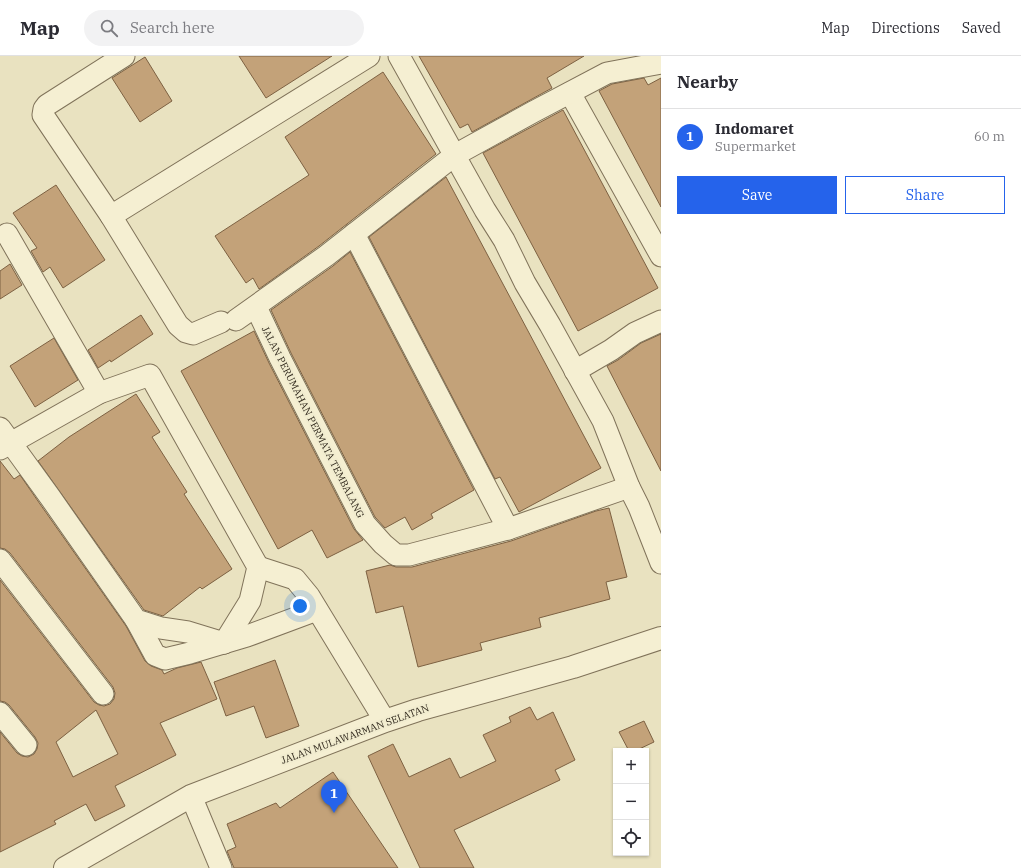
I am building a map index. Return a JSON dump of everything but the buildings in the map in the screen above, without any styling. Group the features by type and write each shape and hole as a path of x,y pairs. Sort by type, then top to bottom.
{"street":[{"path":"124,56 47,105 44,109 43,115 111,216 178,325 182,330 193,334 228,321 256,307 354,234 455,155 607,73 661,63"},
{"path":"111,216 369,56"},
{"path":"399,56 485,210 504,240 525,283 604,422 661,563"},
{"path":"570,93 661,256"},
{"path":"7,234 99,393"},
{"path":"354,234 508,529"},
{"name":"JALAN PERUMAHAN PERMATA TEMBALANG","path":"256,307 280,358 365,524 383,544 396,554 409,555 508,529 629,487"},
{"path":"575,371 611,350 635,333 661,321"},
{"path":"224,643 250,601 258,567 150,375 99,393 3,440 50,497 136,620 155,655 165,659 190,653 224,643 317,610"},
{"path":"0,560 103,694"},
{"path":"258,567 295,579 309,596 385,721"},
{"path":"136,620 161,628 188,632 224,643"},
{"name":"JALAN MULAWARMAN SELATAN","path":"65,868 191,796 385,721 418,710 573,667 661,638"},
{"path":"0,713 26,745"},
{"path":"191,796 221,868"}],"place":[{"name":"Indomaret","path":"334,813"}]}
